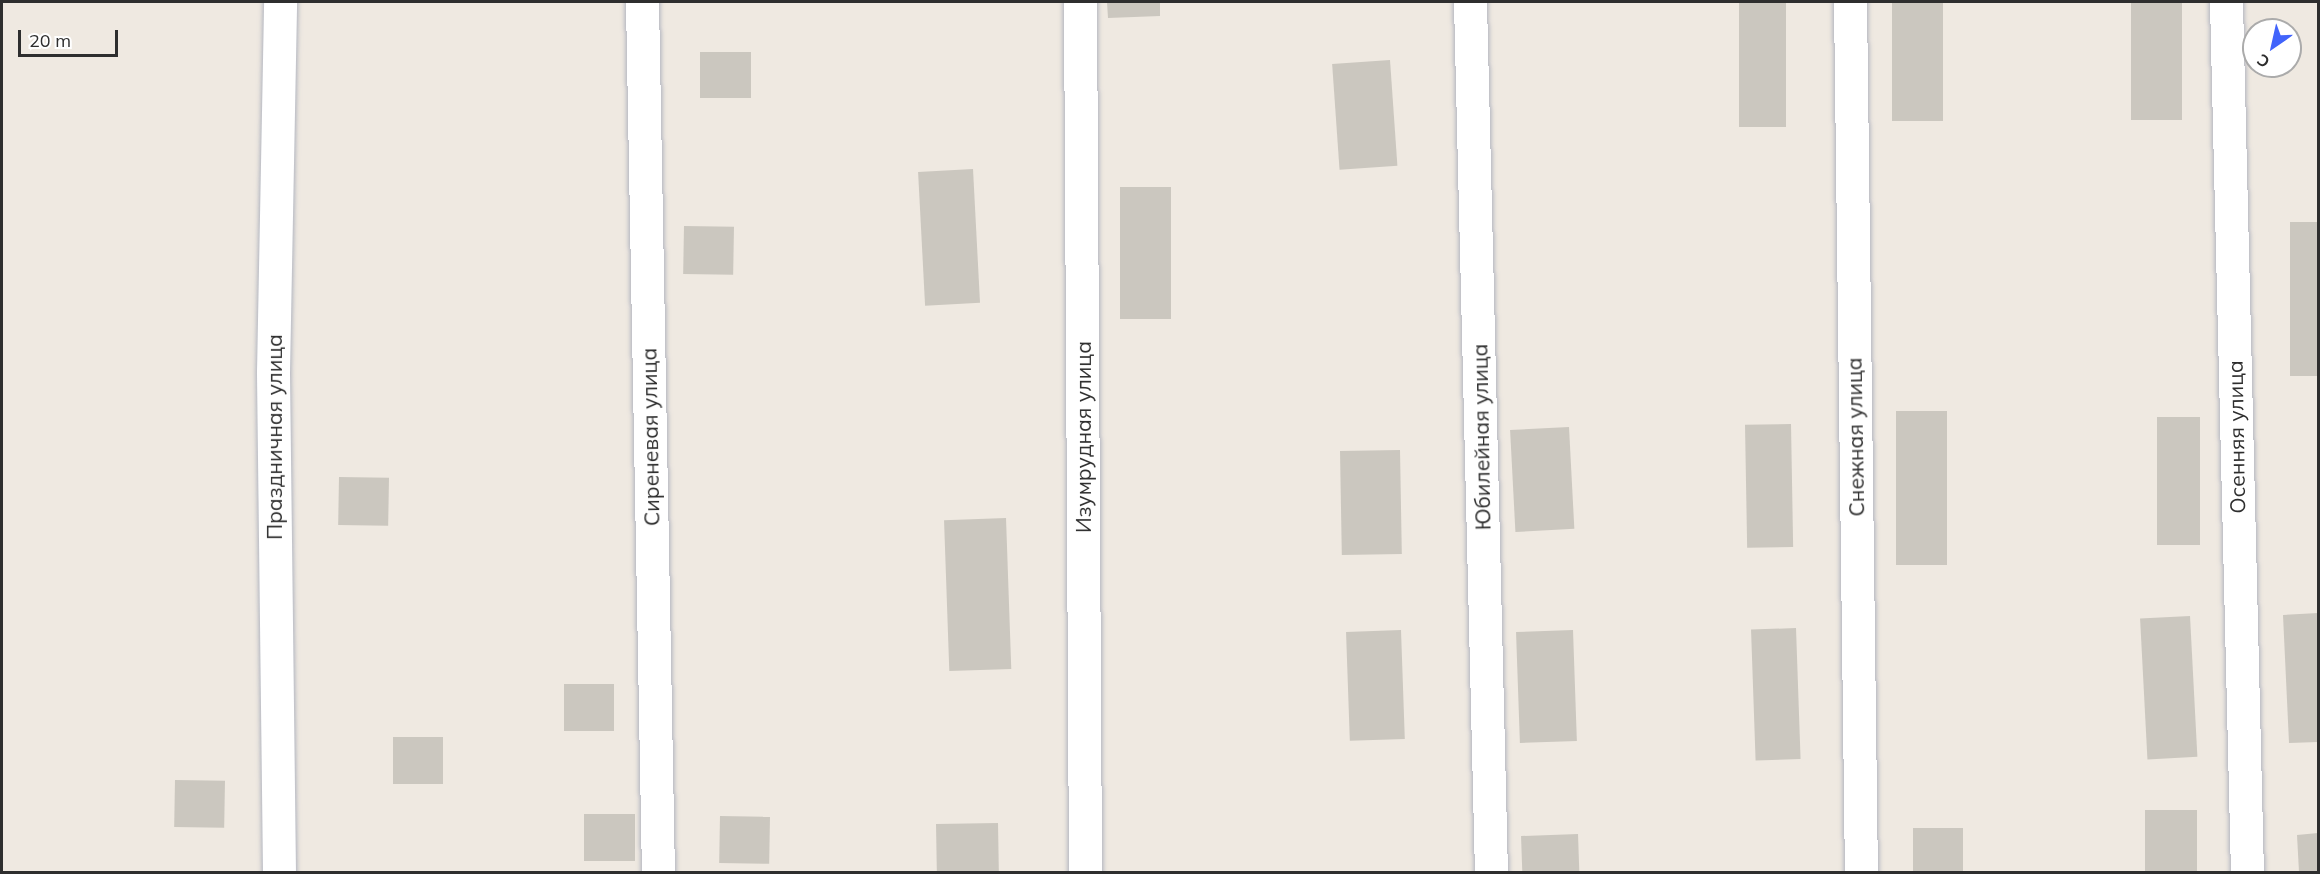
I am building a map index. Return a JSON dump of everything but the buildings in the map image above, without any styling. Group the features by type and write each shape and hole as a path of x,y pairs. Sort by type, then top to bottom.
{"street":[{"name":"Праздничная улица","path":"279,873 273,372 280,2"},
{"name":"Сиреневая улица","path":"642,2 658,873"},
{"name":"Изумрудная улица","path":"1080,2 1085,873"},
{"name":"Юбилейная улица","path":"1470,2 1491,873"},
{"name":"Снежная улица","path":"1850,2 1861,873"},
{"name":"Осенняя улица","path":"2226,2 2247,873"}]}
